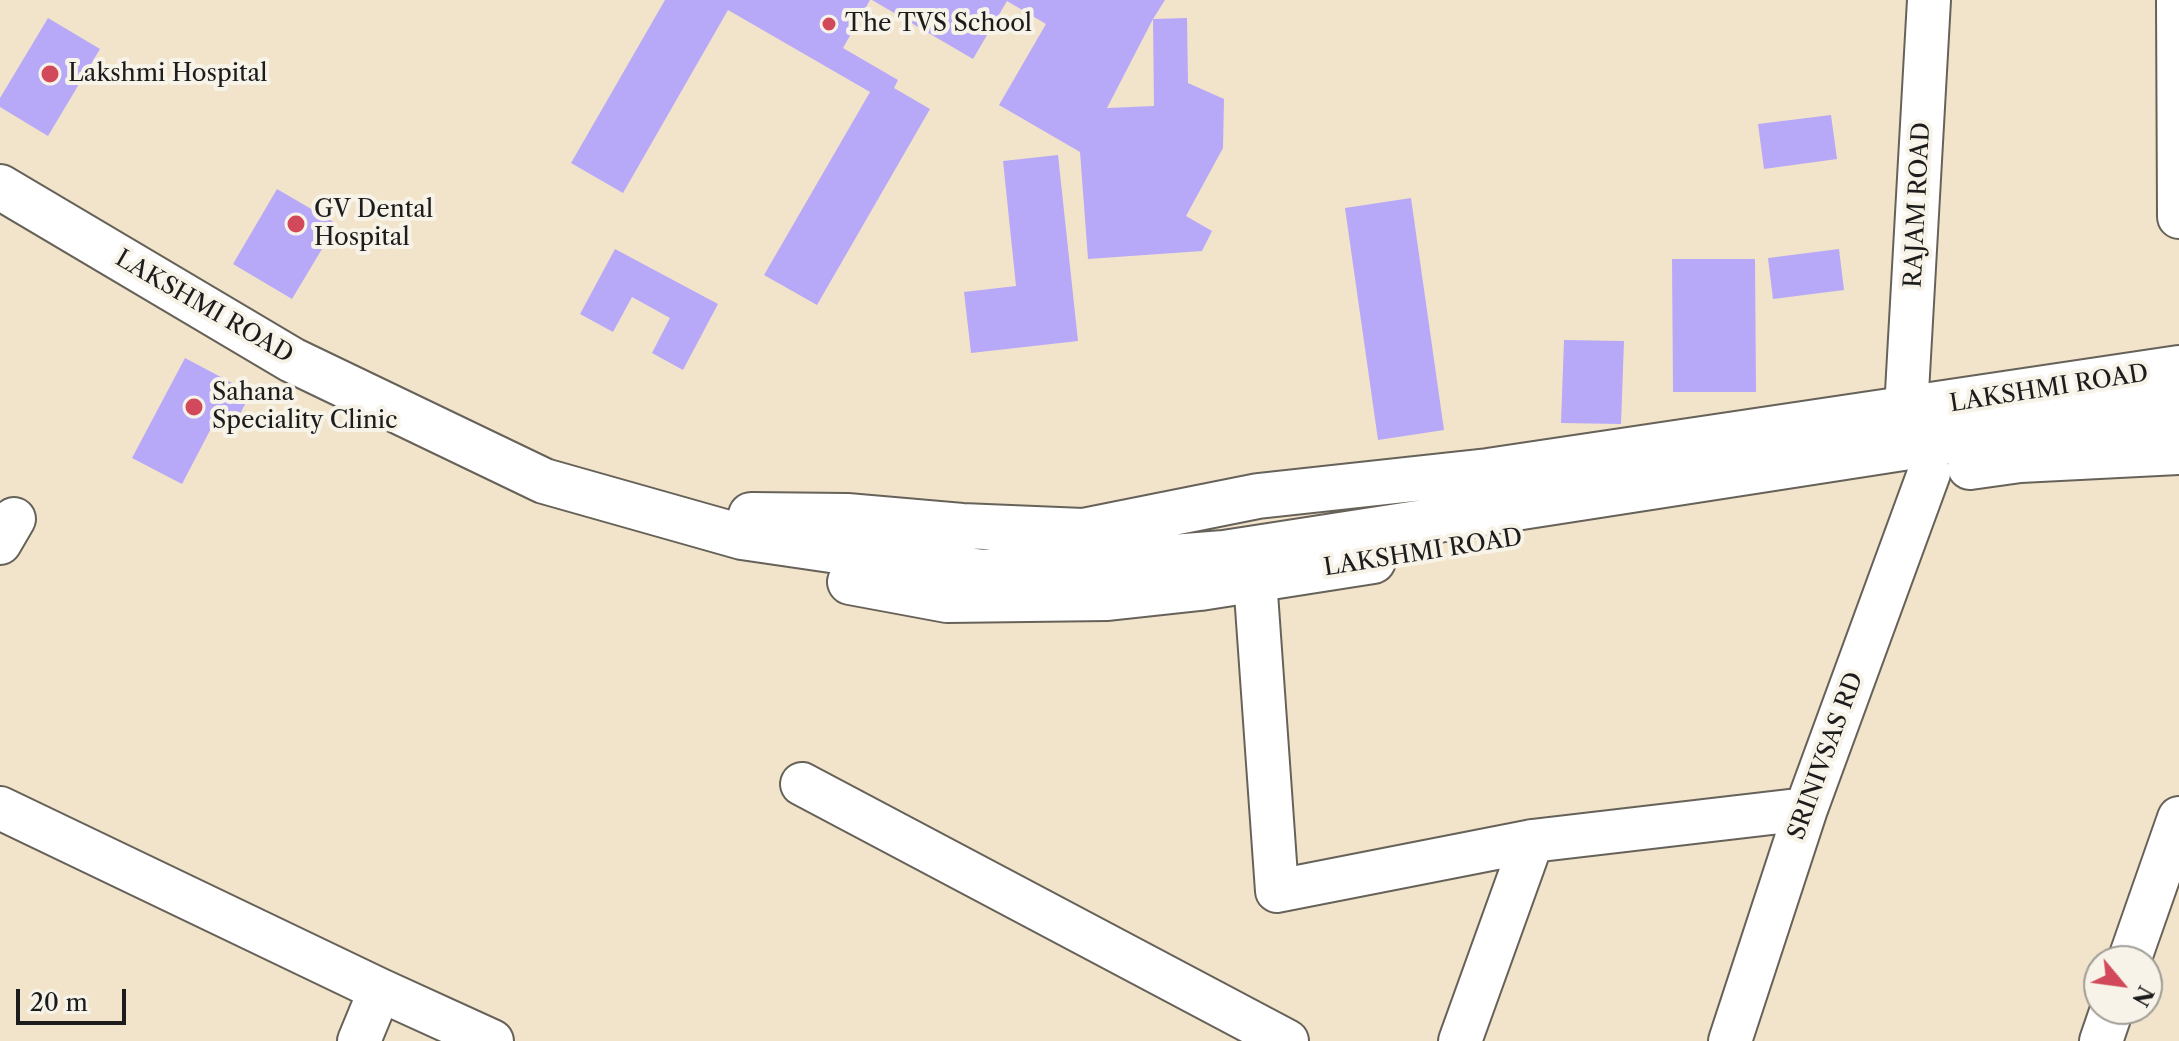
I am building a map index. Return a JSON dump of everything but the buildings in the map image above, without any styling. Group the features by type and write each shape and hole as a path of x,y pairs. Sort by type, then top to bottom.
{"street":[{"name":"RAJAM ROAD","path":"1906,410 1929,0"},
{"path":"2178,0 2179,217"},
{"name":"LAKSHMI ROAD","path":"0,187 292,360 544,481 742,537 982,572 1239,566 2020,460 2179,452"},
{"name":"LAKSHMI ROAD","path":"680,519 735,515 847,516 962,526 1083,531 1258,496 1488,471 2179,368"},
{"path":"1806,809 1532,841 1277,891 1239,566 2032,428 2179,409"},
{"name":"SRINIVSAS RD","path":"1730,1041 1806,809 1929,473"},
{"path":"802,784 1287,1041"},
{"path":"0,808 492,1041"},
{"path":"2135,945 2179,818"},
{"path":"1460,1041 1532,841"},
{"path":"359,1041 380,990"}],"place":[{"name":"The TVS School","path":"829,24"},
{"name":"Lakshmi Hospital","path":"50,74"},
{"name":"GV Dental Hospital","path":"296,224"},
{"name":"Sahana Speciality Clinic","path":"194,407"}]}
